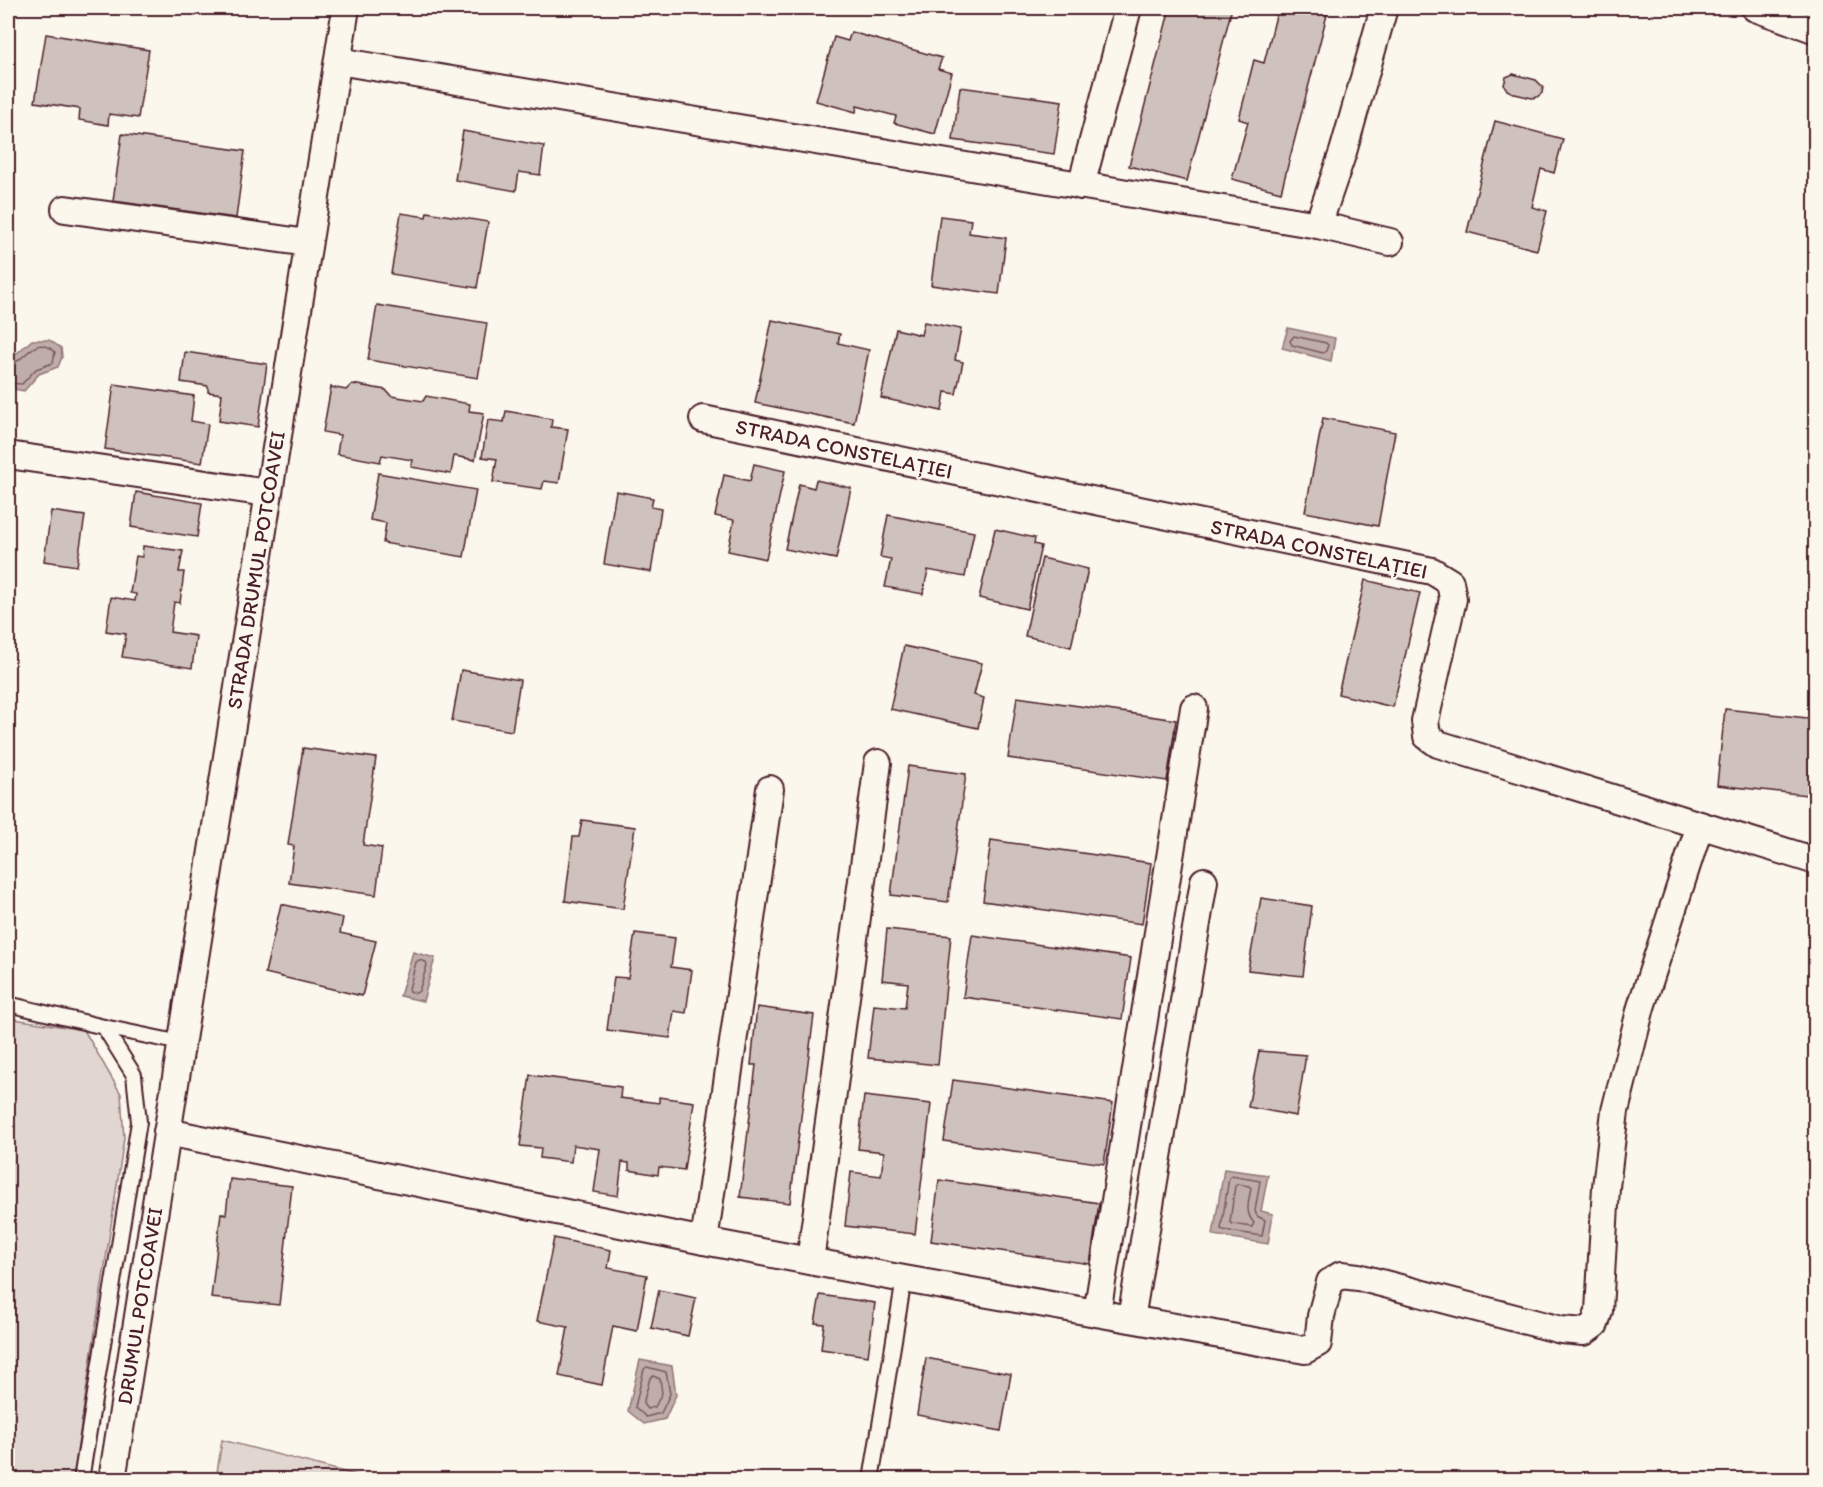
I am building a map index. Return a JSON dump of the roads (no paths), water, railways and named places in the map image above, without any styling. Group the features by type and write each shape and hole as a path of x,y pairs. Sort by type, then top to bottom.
{"street":[{"name":"STRADA DRUMUL POTCOAVEI","path":"167,1132 346,8"},
{"path":"1081,186 1128,8"},
{"path":"1318,225 1343,152 1383,8"},
{"path":"1756,8 1815,30"},
{"path":"338,61 1318,225 1390,242"},
{"path":"65,209 308,243"},
{"name":"STRADA CONSTELAȚIEI","path":"703,419 1432,571 1450,582 1453,598 1425,721 1427,736 1438,744 1815,861"},
{"path":"8,455 268,493"},
{"path":"1097,1313 1194,708"},
{"path":"810,1261 878,763"},
{"path":"704,1241 770,789"},
{"path":"167,1132 704,1241 1305,1350 1318,1343 1321,1316 1330,1282 1341,1275 1561,1330 1584,1332 1594,1324 1599,1311 1606,1187 1615,1111 1641,1007 1700,825"},
{"path":"1131,1319 1204,881"},
{"name":"DRUMUL POTCOAVEI","path":"112,1479 167,1132"}],"lane":[{"path":"8,1004 181,1043"},
{"path":"81,1479 139,1122 134,1075 104,1027"},
{"path":"871,1479 904,1279"}],"water":[{"path":"1288,328 1335,338 1331,361 1282,348"},
{"path":"32,340 49,340 61,348 62,357 58,367 39,374 24,391 8,388 8,361"},
{"path":"413,952 435,958 423,1001 400,996"},
{"path":"1224,1169 1268,1175 1261,1211 1273,1214 1268,1244 1213,1235"},
{"path":"640,1360 672,1366 676,1395 665,1419 644,1424 628,1411"}]}
